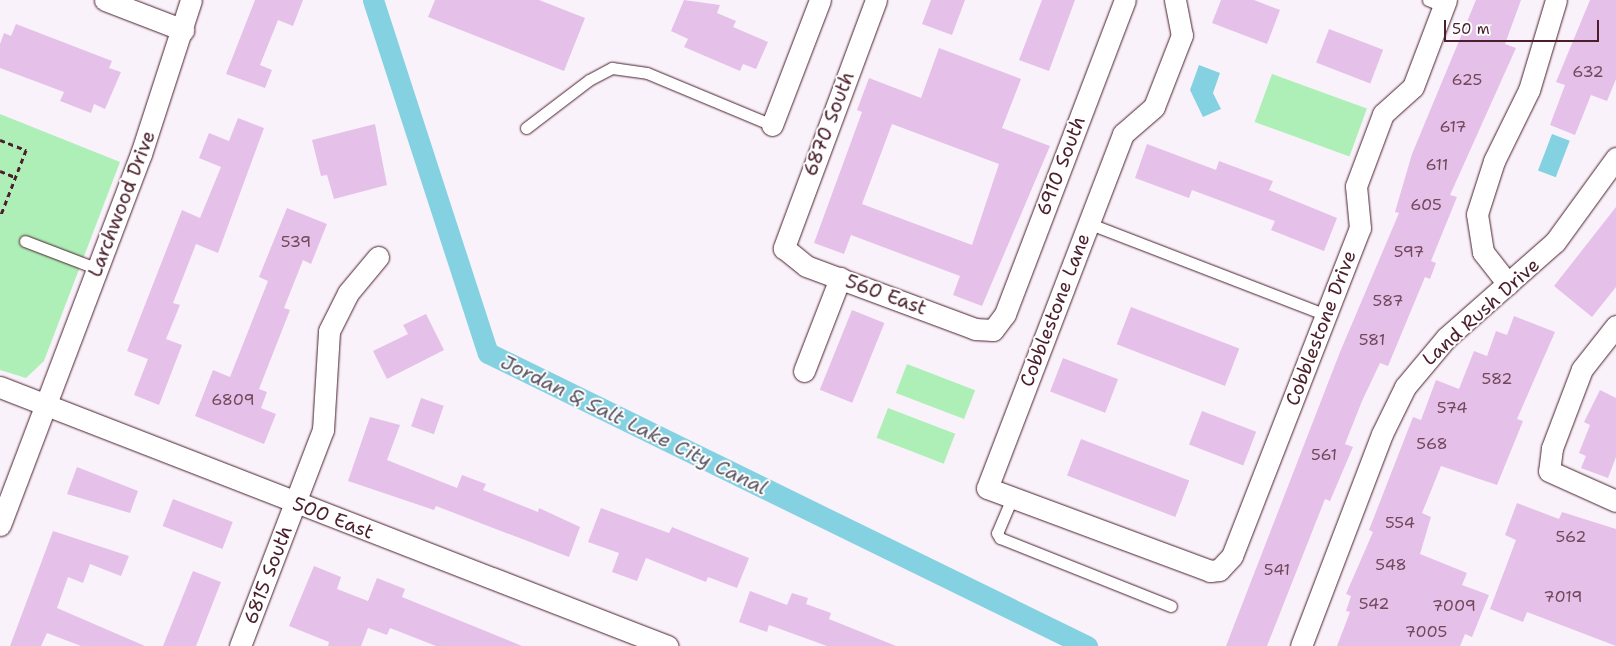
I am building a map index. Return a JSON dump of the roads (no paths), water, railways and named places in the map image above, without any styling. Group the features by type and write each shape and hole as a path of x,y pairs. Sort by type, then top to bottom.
{"street":[{"path":"105,0 183,30"},
{"name":"Larchwood Drive","path":"0,525 98,269 183,30 191,0"},
{"path":"772,125 820,0"},
{"name":"6870 South","path":"784,248 876,0"},
{"name":"6910 South","path":"993,330 1005,314 1125,0"},
{"name":"Cobblestone Lane","path":"1128,542 987,488 1123,134 1154,107 1182,35 1175,0"},
{"path":"1508,284 1483,252 1477,214 1494,162 1529,90 1556,0"},
{"name":"Cobblestone Drive","path":"1128,542 1200,569 1219,570 1227,564 1360,228 1356,186 1376,132 1383,114 1413,87 1439,2"},
{"name":"Land Rush Drive","path":"1301,646 1382,434 1405,387 1446,338 1555,242 1616,158"},
{"name":"560 East","path":"784,248 792,258 840,278 975,329 993,330"},
{"name":"6815 South","path":"240,646 327,414 329,331 348,292 378,257"},
{"path":"804,371 840,278"},
{"path":"1616,326 1580,374 1552,448 1548,471 1616,501"},
{"name":"500 East","path":"0,388 667,646"}],"lane":[{"path":"526,128 588,80 612,68 646,72 772,125"},
{"path":"1088,223 1326,315"},
{"path":"25,241 98,269"},
{"path":"1012,498 997,533 1000,538 1171,606"}],"water":[{"path":"1199,65 1220,73 1213,93 1221,109 1203,117 1190,90"},
{"path":"1552,134 1570,141 1556,177 1538,170"}],"waterway":[{"name":"Jordan & Salt Lake City Canal","path":"373,0 488,353 1087,646"}]}
